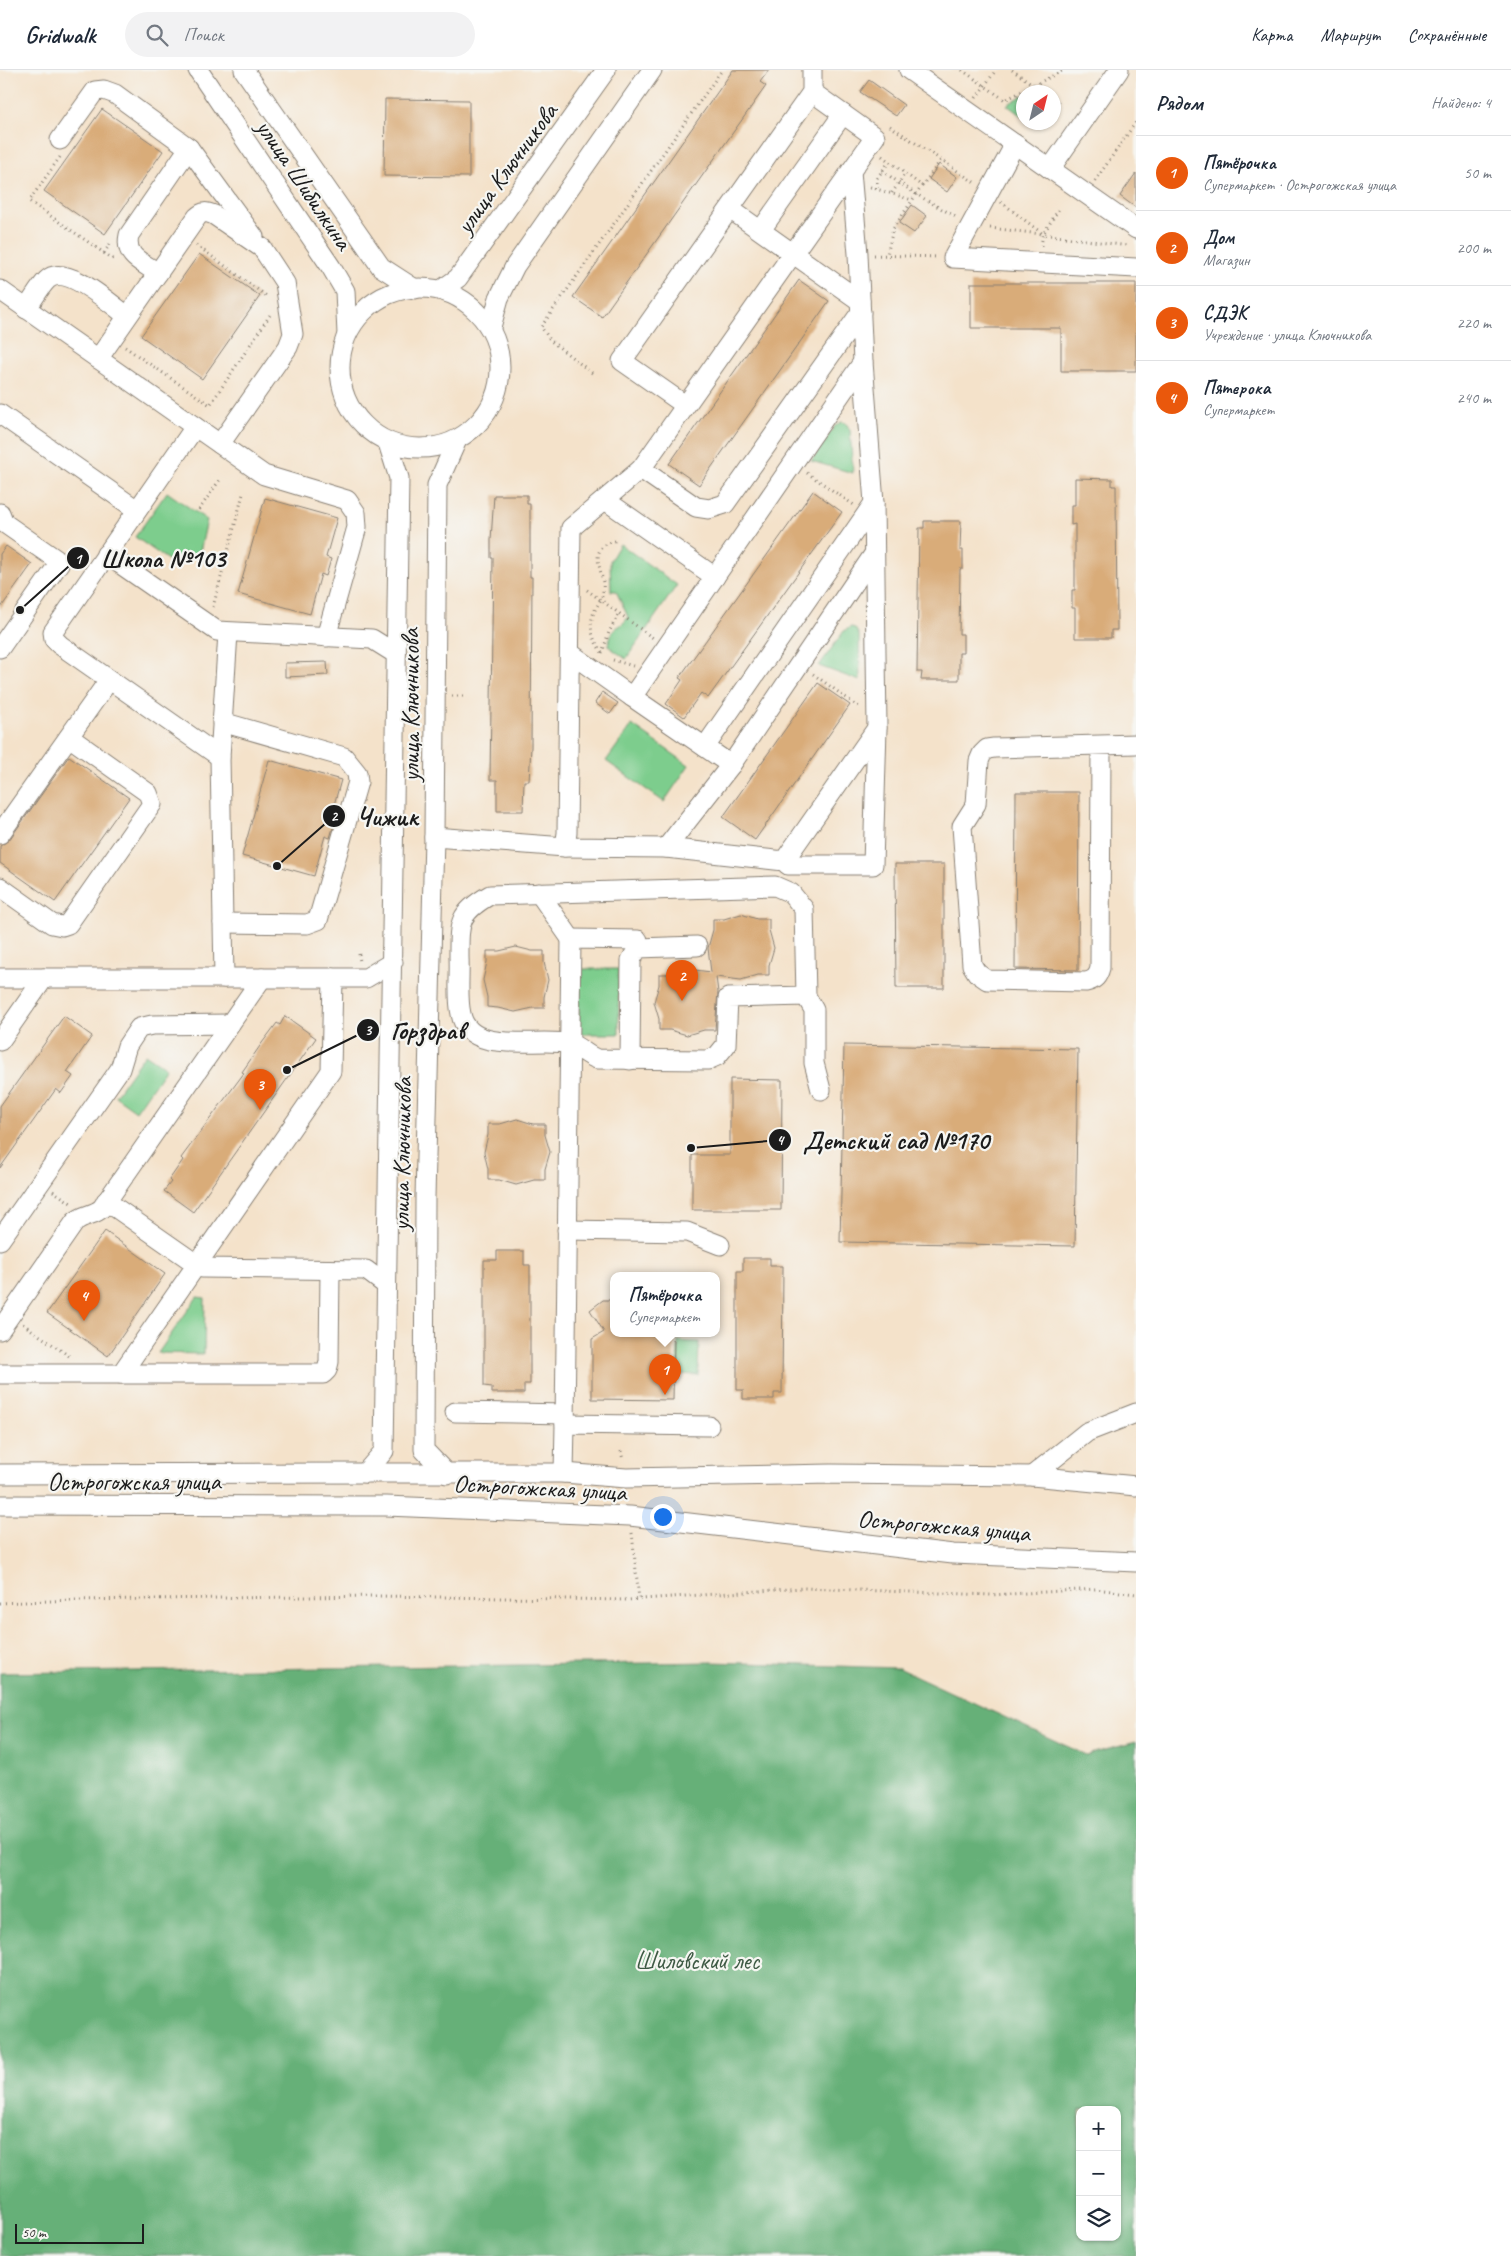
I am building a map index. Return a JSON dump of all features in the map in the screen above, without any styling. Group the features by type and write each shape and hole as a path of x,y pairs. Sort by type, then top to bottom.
{"street":[{"name":"улица Шибилкина","path":"198,70 331,267 345,291 347,334"},
{"name":"улица Шибилкина","path":"244,70 382,266 415,289"},
{"name":"улица Ключникова","path":"441,290 458,278 606,70"},
{"path":"491,327 463,303 441,290 415,289 390,294 378,299 364,310 347,334 341,362 342,385 350,406 368,428 388,442 417,449 442,445 457,440 477,427 490,409 498,390 501,367 491,327 499,298 515,266 652,70"},
{"path":"686,405 622,361 812,92 812,70"},
{"path":"909,70 1136,229"},
{"path":"1050,169 1119,70"},
{"path":"60,148 95,91 104,90 114,94 189,148 262,248 285,283 293,334 288,347 220,444"},
{"path":"565,847 567,833 572,528 641,469 875,137 812,92"},
{"path":"761,230 843,114"},
{"path":"1014,144 953,258 1136,268"},
{"path":"158,273 132,255 127,245 129,234 189,148"},
{"path":"434,837 565,847 666,848 784,861 788,865 872,865 877,728 874,554 866,506 861,306 851,171"},
{"path":"730,208 793,253 861,306"},
{"path":"98,359 201,213 206,212 214,215 262,248"},
{"path":"26,309 48,278 61,274 78,281 128,316"},
{"path":"0,290 264,475 347,500 356,513 357,527 326,637"},
{"path":"641,469 696,507 709,509 725,504 861,306"},
{"path":"632,697 863,362"},
{"path":"0,414 137,510"},
{"path":"195,427 53,632 54,639 60,645 220,757"},
{"name":"улица Ключникова","path":"447,1474 424,1450 424,1198 434,837 437,485 457,440"},
{"name":"улица Ключникова","path":"365,1472 384,1451 399,478 388,442"},
{"path":"604,500 715,577"},
{"path":"705,747 866,506"},
{"path":"0,514 4,523 60,562 0,648"},
{"path":"106,554 217,631 228,633 372,638 396,654"},
{"path":"666,848 731,765 874,554"},
{"path":"372,638 396,621"},
{"path":"224,978 220,757 228,633"},
{"path":"570,653 731,765"},
{"path":"0,834 109,680"},
{"path":"222,722 344,757 357,773 358,782 318,920 307,924 223,923"},
{"path":"784,861 877,728"},
{"path":"0,887 52,924 62,926 68,924 152,804 148,793 69,737"},
{"path":"1101,744 1100,968 1098,975 1086,982 987,980 977,973 972,965 962,826 976,804 979,762 982,754 987,749 994,748 1101,744 1136,744"},
{"path":"806,996 728,998 726,1045 717,1056 708,1060 597,1060 570,1044 486,1041 470,1032 461,1016 459,924 473,904 490,895 775,886 791,893 804,909 806,996 814,1010 814,1063 821,1090"},
{"path":"538,893 571,939 564,1474"},
{"path":"571,939 638,940 638,948 632,960 630,1060"},
{"path":"638,948 697,946"},
{"path":"0,978 366,978 393,962"},
{"path":"1,1038 44,978"},
{"path":"5,1322 75,1222 80,1218 97,1212 106,1201 262,978"},
{"path":"121,1374 331,1072 333,978"},
{"path":"366,978 392,999"},
{"path":"0,1240 120,1069 127,1046 139,1028 152,1024 230,1024"},
{"path":"106,1201 202,1268 366,1270 386,1285"},
{"path":"567,1230 687,1232 720,1245"},
{"path":"366,1270 386,1253"},
{"path":"0,1374 323,1374 327,1370 329,1362 330,1270"},
{"path":"455,1412 709,1426"},
{"path":"1032,1476 1087,1432 1136,1413"},
{"path":"0,1474 365,1472 564,1474 626,1478 831,1474 1032,1476 1135,1486"},
{"name":"Острогожская улица","path":"0,1505 386,1506 555,1512 630,1516 953,1554 1136,1562"}],"path":[{"path":"592,373 551,341 541,327 722,70"},
{"path":"962,70 1006,100 1016,95"},
{"path":"974,101 996,70"},
{"path":"1012,70 1033,85"},
{"path":"1036,85 1064,70"},
{"path":"1086,194 1136,122"},
{"path":"885,123 989,192 1043,234"},
{"path":"60,148 29,202 119,264"},
{"path":"876,152 922,186"},
{"path":"887,255 893,229 941,160"},
{"path":"877,188 877,178 890,162"},
{"path":"882,171 970,226 1136,247"},
{"path":"892,193 905,174"},
{"path":"869,187 912,200"},
{"path":"1043,234 1059,209"},
{"path":"104,253 115,237"},
{"path":"130,339 125,347 210,405 272,312 268,296 196,245 190,253"},
{"path":"858,254 953,258"},
{"path":"801,469 866,506"},
{"path":"199,510 221,478"},
{"path":"208,626 243,494"},
{"path":"619,540 606,545 598,556 598,566 604,587 601,600 594,613 591,628 593,637 602,652 612,660 626,663"},
{"path":"586,590 658,641"},
{"path":"599,660 609,632 619,613"},
{"path":"810,672 864,710"},
{"path":"452,696 467,696"},
{"path":"41,1182 88,1215"},
{"path":"5,1322 75,1361 78,1374"},
{"path":"0,1603 72,1600 378,1596 628,1600 803,1588 992,1596 1096,1589 1136,1594"}],"green space":[{"path":"1016,99 1016,112 1007,105"},
{"path":"841,422 846,423 850,430 853,473 811,461 835,426"},
{"path":"167,492 207,520 200,552 190,557 184,553 175,565 135,537"},
{"path":"620,544 677,585 626,659 608,646 614,630 625,622 628,617 616,591 611,591 610,561"},
{"path":"851,627 855,628 859,635 860,681 819,666 844,631"},
{"path":"632,725 689,765 664,802 606,761"},
{"path":"579,969 618,969 619,1034 579,1034"},
{"path":"145,1054 166,1068 136,1111 115,1096"},
{"path":"197,1297 205,1298 204,1354 158,1353"},
{"path":"678,1341 699,1342 698,1375 677,1374"},
{"name":"Шиловский лес","path":"712,1662 899,1668 1086,1755 1136,1742 1136,2256 0,2256 0,1673"}],"building":[{"path":"733,70 769,70 760,82 766,86 602,317 573,297"},
{"path":"869,80 904,105 896,116 860,92"},
{"path":"385,99 469,100 469,177 384,176"},
{"path":"102,109 163,151 105,234 44,191"},
{"path":"939,164 957,177 947,192 929,179"},
{"path":"1136,173 1136,208 1120,196"},
{"path":"912,205 927,216 914,233 899,223"},
{"path":"199,254 260,296 202,379 141,336"},
{"path":"799,280 829,301 699,485 669,464"},
{"path":"971,283 1136,283 1136,371 1061,371 1061,328 971,328"},
{"path":"1075,478 1112,479 1112,486 1116,486 1117,630 1111,630 1111,638 1075,638 1075,608 1072,608 1072,590 1075,590 1075,524 1071,525 1071,505 1075,505"},
{"path":"813,491 842,512 708,698 701,693 684,717 666,704 682,680 679,678"},
{"path":"494,495 527,495 527,504 530,504 530,577 532,577 531,747 529,781 524,781 523,811 497,811 497,780 490,780 493,558 491,558 491,540"},
{"path":"265,498 337,518 326,557 331,559 326,576 321,574 310,614 238,594"},
{"path":"924,521 961,521 960,550 963,550 963,569 960,569 959,634 963,634 963,653 959,653 959,680 921,680 922,672 917,672 919,528 924,528"},
{"path":"6,546 32,564 0,609 0,554"},
{"path":"327,662 328,675 285,677 285,663"},
{"path":"818,683 850,705 755,840 723,817"},
{"path":"602,692 618,703 610,714 595,703"},
{"path":"69,756 129,798 55,902 0,863 0,846 9,840"},
{"path":"269,760 341,780 330,819 335,821 330,838 325,836 314,876 242,856"},
{"path":"1016,792 1079,792 1078,970 1015,969"},
{"path":"895,864 944,864 944,988 896,988"},
{"path":"741,914 757,919 769,919 769,930 774,948 769,965 769,975 758,975 741,980 716,977 718,992 715,1030 704,1030 687,1035 670,1030 659,1030 659,1019 654,1002 659,985 659,974 670,974 687,969 711,972 708,948 713,930 713,919 724,919"},
{"path":"516,947 532,951 544,951 544,962 548,980 544,997 544,1008 533,1008 515,1012 487,1007 483,980 487,962 487,951 499,951"},
{"path":"64,1016 92,1036 67,1072 73,1076 61,1093 56,1089 0,1168 0,1106"},
{"path":"285,1016 316,1038 193,1212 164,1191 171,1182 169,1180 183,1160 181,1158 244,1073 242,1072 262,1043 277,1023 280,1025"},
{"path":"844,1045 1078,1049 1075,1246 840,1242"},
{"path":"730,1079 782,1080 781,1210 692,1210 692,1155 730,1155"},
{"path":"517,1119 533,1124 545,1124 545,1135 550,1152 545,1169 545,1180 534,1180 516,1185 499,1180 488,1180 488,1169 484,1152 488,1135 488,1124 500,1124"},
{"path":"105,1231 165,1274 108,1356 47,1313"},
{"path":"497,1251 524,1251 524,1265 530,1265 530,1384 524,1384 524,1393 492,1393 492,1387 484,1386 484,1260 497,1260"},
{"path":"743,1258 770,1258 770,1266 783,1266 782,1393 774,1393 774,1399 743,1399 743,1390 737,1390 737,1271 743,1271"},
{"path":"603,1300 610,1300 610,1337 668,1337 674,1341 673,1400 592,1399 592,1339 604,1332 590,1310"}],"place":[{"name":"Школа №103","path":"20,610"},
{"name":"Чижик","path":"277,866"},
{"name":"Дом","path":"682,1001"},
{"name":"Горздрав","path":"287,1070"},
{"name":"СДЭК","path":"260,1110"},
{"name":"Детский сад №170","path":"691,1148"},
{"name":"Пятерока","path":"84,1321"},
{"name":"Пятёрочка","path":"665,1395"}]}
